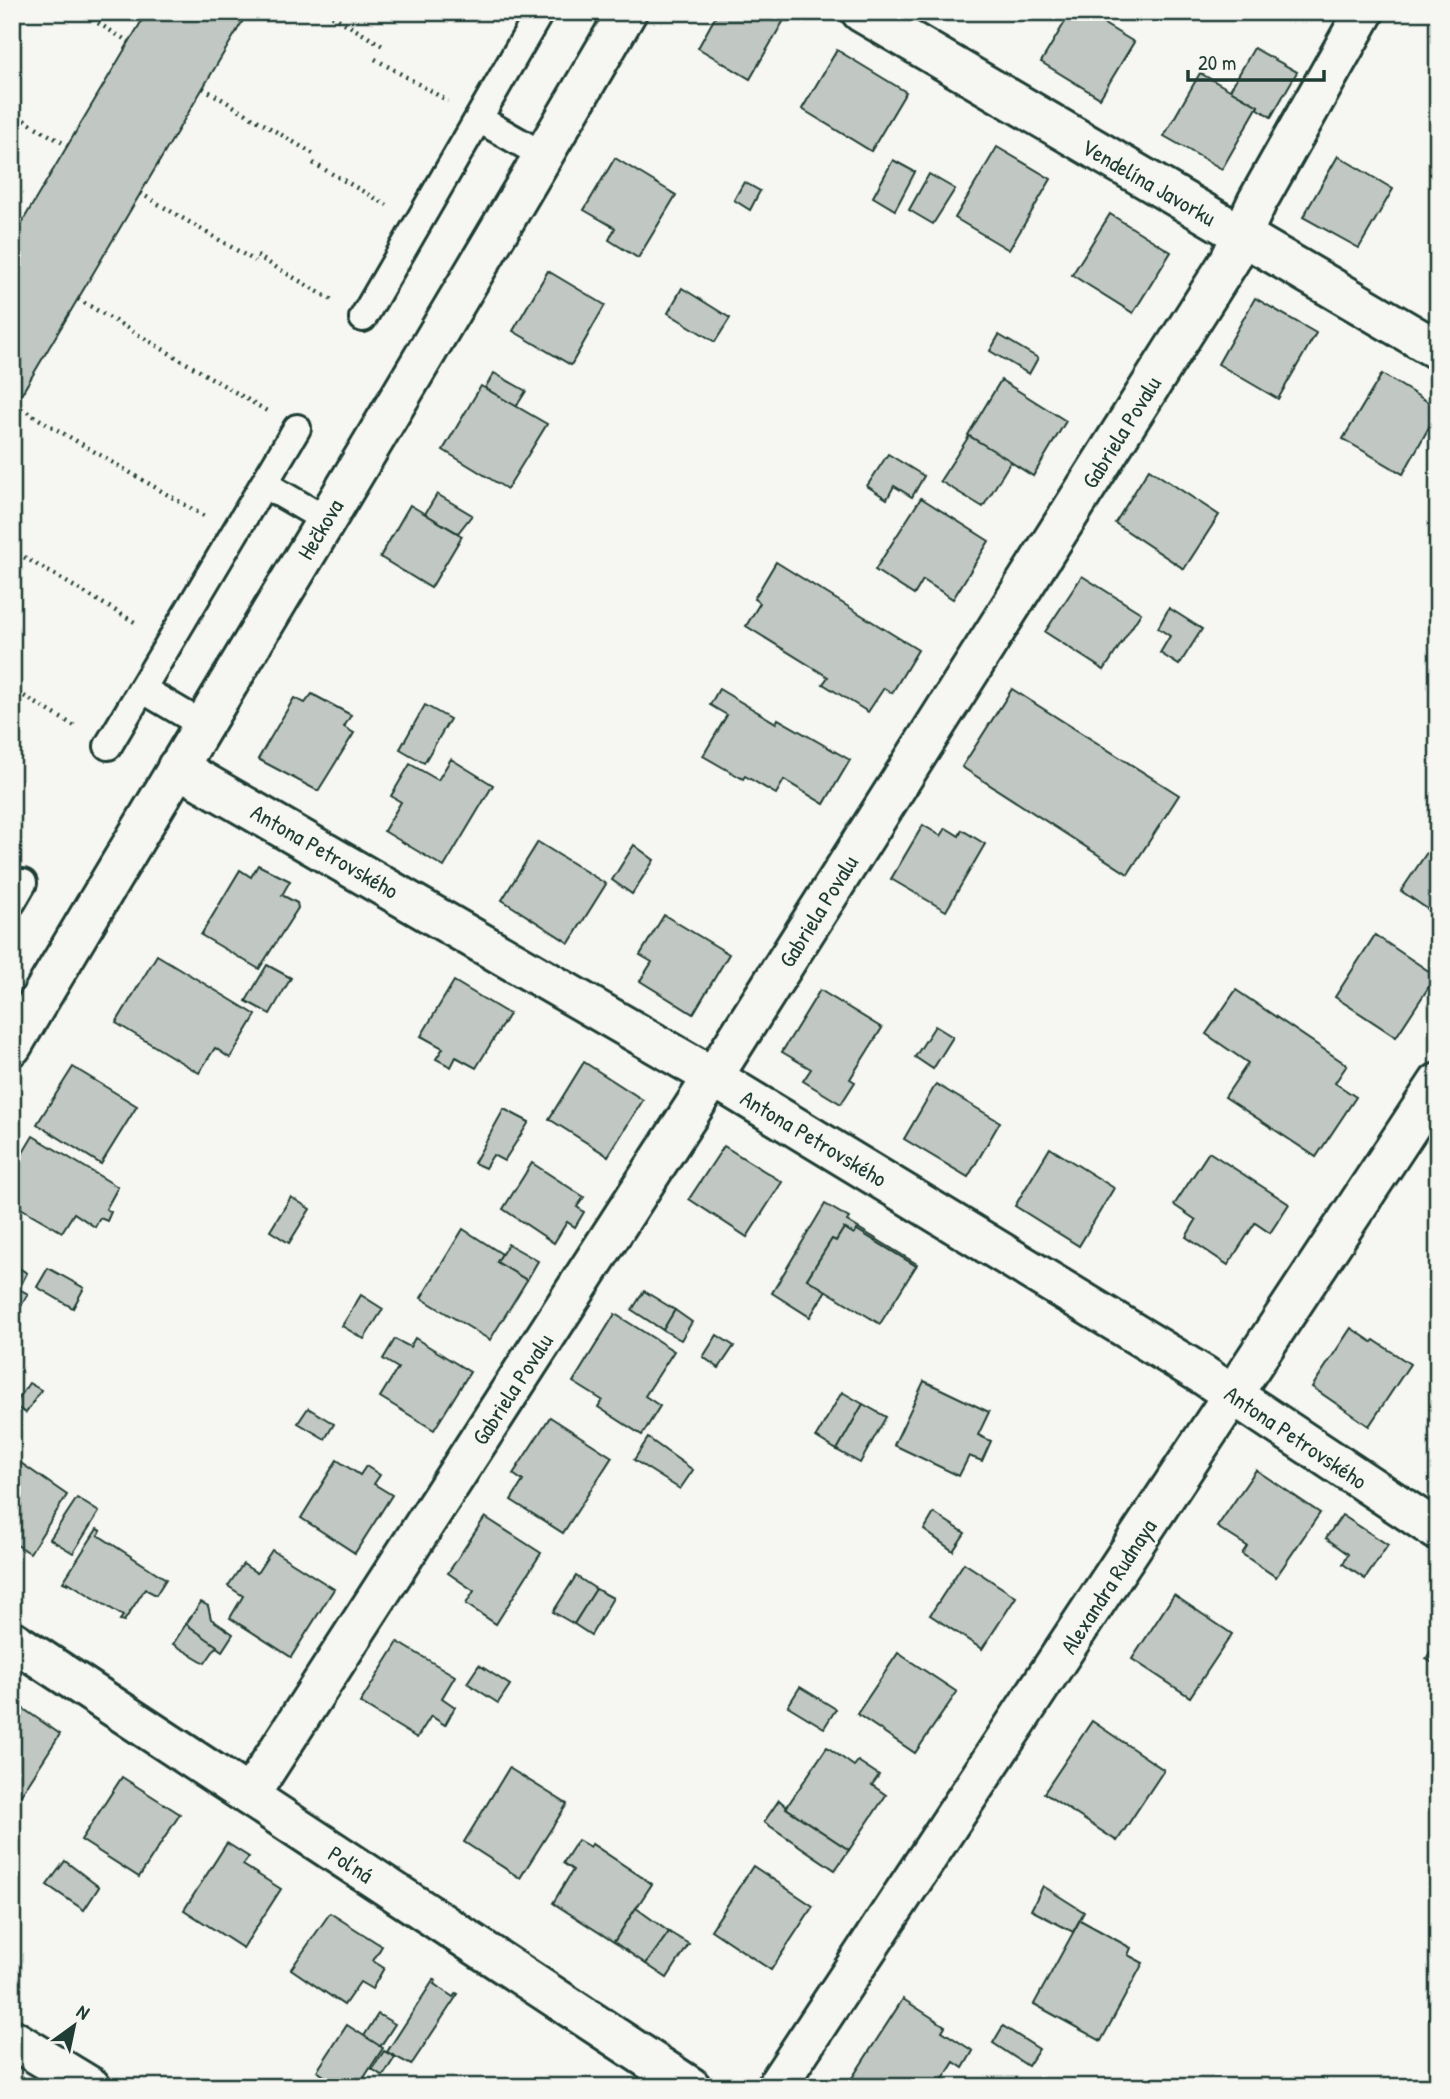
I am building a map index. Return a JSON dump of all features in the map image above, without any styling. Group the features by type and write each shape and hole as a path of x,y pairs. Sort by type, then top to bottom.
{"street":[{"name":"Hečkova","path":"12,1046 544,156 627,12"},
{"name":"Vendelína Javorku","path":"861,12 1438,350"},
{"name":"Gabriela Povalu","path":"249,1796 713,1077 1230,260 1257,202 1364,12"},
{"name":"Antona Petrovského","path":"177,767 713,1077 1233,1395 1438,1531"},
{"name":"Alexandra Rudnaya","path":"776,2087 1438,1083"},
{"name":"Poľná","path":"12,1640 691,2087"},
{"path":"12,2039 91,2087"}],"lane":[{"path":"363,318 540,12"},
{"path":"479,119 544,156"},
{"path":"108,746 297,428"},
{"path":"264,484 326,520"},
{"path":"142,689 203,725"}],"path":[{"path":"80,12 129,42"},
{"path":"326,12 383,46"},
{"path":"375,58 479,119"},
{"path":"203,88 317,156"},
{"path":"12,113 68,146"},
{"path":"313,163 418,223"},
{"path":"141,193 363,318"},
{"path":"78,299 297,428"},
{"path":"15,405 234,534"},
{"path":"12,550 169,643"},
{"path":"12,689 108,746"}],"building":[{"path":"147,12 248,12 12,410 12,239"},
{"path":"718,12 771,12 784,20 750,79 698,48"},
{"path":"1071,12 1084,12 1134,42 1100,98 1041,62"},
{"path":"1254,48 1297,72 1271,117 1230,90"},
{"path":"837,50 906,92 871,151 802,109"},
{"path":"1200,73 1258,106 1222,169 1164,136"},
{"path":"997,147 1051,179 1009,250 955,218"},
{"path":"1338,156 1393,189 1359,248 1303,217"},
{"path":"615,158 676,195 638,258 609,240 615,228 584,210"},
{"path":"893,160 915,172 895,210 873,197"},
{"path":"929,174 955,189 933,224 909,210"},
{"path":"744,182 760,191 750,210 734,200"},
{"path":"1110,214 1171,252 1133,313 1072,275"},
{"path":"548,271 605,305 571,365 513,331"},
{"path":"682,288 730,318 715,342 668,313"},
{"path":"1255,298 1316,333 1278,399 1218,364"},
{"path":"999,335 1038,358 1029,374 990,351"},
{"path":"494,373 526,391 516,407 485,388"},
{"path":"1382,374 1438,408 1403,474 1343,439"},
{"path":"1001,380 1066,421 1033,476 968,435"},
{"path":"481,386 547,424 507,489 443,450"},
{"path":"969,436 1011,461 983,507 940,481"},
{"path":"888,454 924,476 912,497 894,486 887,499 867,486"},
{"path":"1149,469 1219,515 1184,569 1115,523"},
{"path":"437,494 472,515 458,533 425,514"},
{"path":"921,498 989,541 953,599 923,580 914,595 875,570"},
{"path":"410,505 462,536 431,588 380,557"},
{"path":"776,562 918,650 892,693 884,688 868,712 823,684 828,677 746,626 760,603 754,599"},
{"path":"1082,576 1141,613 1104,670 1045,632"},
{"path":"1169,608 1202,629 1179,665 1160,653 1170,636 1158,628"},
{"path":"719,689 776,723 778,719 850,760 824,804 784,780 776,794 703,756 727,715 710,705"},
{"path":"1012,689 1179,795 1128,874 962,767"},
{"path":"312,694 351,715 344,727 354,733 318,791 258,759 294,698 305,703"},
{"path":"425,705 450,719 424,763 400,749"},
{"path":"451,759 493,785 444,867 384,831 401,802 391,796 410,764 438,780"},
{"path":"923,825 941,836 946,828 959,836 962,830 985,844 946,911 891,879"},
{"path":"1438,836 1438,916 1401,891"},
{"path":"538,842 606,884 569,943 502,900"},
{"path":"634,845 654,860 632,894 612,880"},
{"path":"258,865 290,881 282,895 297,903 298,908 259,969 201,935 240,870 251,877"},
{"path":"664,915 729,954 693,1014 640,981 652,962 640,955"},
{"path":"1375,935 1436,976 1396,1037 1335,997"},
{"path":"157,955 256,1015 230,1058 215,1048 199,1073 116,1023"},
{"path":"267,965 291,978 270,1014 246,1001"},
{"path":"454,981 509,1014 476,1068 456,1057 451,1067 436,1059 443,1048 421,1036"},
{"path":"820,990 882,1028 850,1079 855,1082 841,1104 803,1081 811,1069 782,1052"},
{"path":"1236,990 1347,1065 1335,1083 1356,1097 1316,1157 1225,1097 1248,1063 1206,1034"},
{"path":"935,1026 953,1037 933,1069 915,1057"},
{"path":"584,1062 643,1100 608,1156 549,1119"},
{"path":"73,1067 137,1106 101,1164 37,1124"},
{"path":"936,1084 1000,1122 968,1177 904,1139"},
{"path":"504,1109 529,1122 504,1161 493,1155 485,1168 474,1163"},
{"path":"33,1136 118,1187 106,1209 111,1212 107,1221 100,1218 95,1227 74,1213 62,1232 12,1203 12,1171"},
{"path":"724,1146 782,1182 747,1237 689,1199"},
{"path":"1050,1148 1114,1188 1079,1246 1015,1206"},
{"path":"1209,1152 1289,1204 1270,1233 1255,1223 1228,1265 1186,1237 1196,1220 1174,1205"},
{"path":"532,1163 584,1197 577,1207 584,1212 575,1227 567,1222 554,1243 503,1209"},
{"path":"291,1197 310,1209 289,1243 270,1231"},
{"path":"825,1204 849,1218 847,1221 917,1264 916,1266 857,1230 854,1234 844,1228 836,1241 832,1239 807,1279 826,1290 810,1317 772,1293"},
{"path":"844,1228 854,1234 857,1230 916,1266 880,1324 807,1279 832,1239 836,1241"},
{"path":"463,1229 502,1254 497,1262 527,1280 490,1340 421,1298"},
{"path":"508,1244 538,1261 527,1280 497,1262"},
{"path":"12,1264 27,1273 19,1289 28,1294 18,1311 12,1308"},
{"path":"48,1268 84,1288 73,1308 37,1287"},
{"path":"644,1291 675,1310 663,1330 632,1310"},
{"path":"361,1295 383,1309 364,1339 342,1326"},
{"path":"675,1310 692,1322 681,1340 663,1330"},
{"path":"615,1314 674,1351 645,1396 660,1406 642,1435 598,1407 602,1400 573,1382"},
{"path":"1351,1328 1410,1364 1369,1426 1312,1387"},
{"path":"717,1335 734,1346 719,1368 703,1357"},
{"path":"415,1338 470,1372 434,1430 380,1397 398,1368 383,1359 395,1339 410,1347"},
{"path":"924,1381 989,1412 978,1435 991,1441 982,1461 969,1456 959,1476 894,1445"},
{"path":"29,1383 41,1390 26,1413 14,1406"},
{"path":"842,1392 863,1404 837,1450 816,1437"},
{"path":"863,1404 886,1417 860,1463 837,1450"},
{"path":"308,1408 334,1424 325,1439 298,1423"},
{"path":"550,1417 612,1457 563,1533 511,1500 523,1481 513,1474"},
{"path":"648,1438 693,1470 680,1489 634,1460"},
{"path":"337,1460 360,1475 366,1466 380,1475 374,1484 392,1495 355,1553 301,1518"},
{"path":"18,1461 67,1495 30,1553 12,1542 12,1470"},
{"path":"1256,1470 1320,1513 1276,1577 1242,1554 1247,1546 1217,1527"},
{"path":"77,1498 99,1512 73,1553 50,1539"},
{"path":"934,1513 965,1533 953,1551 924,1530"},
{"path":"1342,1515 1388,1545 1365,1579 1343,1564 1348,1554 1326,1538"},
{"path":"485,1517 541,1553 496,1624 466,1604 474,1591 448,1573"},
{"path":"97,1529 101,1531 98,1535 166,1579 156,1595 145,1589 124,1621 120,1620 123,1616 68,1582 63,1582"},
{"path":"272,1550 334,1589 291,1657 230,1618 243,1596 228,1586 243,1564 257,1573"},
{"path":"964,1563 1016,1597 982,1649 930,1615"},
{"path":"576,1576 596,1589 574,1624 553,1612"},
{"path":"596,1589 613,1598 591,1635 574,1624"},
{"path":"1174,1595 1232,1634 1190,1697 1132,1659"},
{"path":"201,1602 208,1606 211,1619 233,1634 222,1651 186,1624"},
{"path":"186,1624 217,1646 205,1663 173,1644"},
{"path":"1438,1639 1438,1666 1426,1659"},
{"path":"398,1642 455,1676 442,1698 455,1707 445,1725 431,1716 417,1738 360,1703"},
{"path":"898,1653 957,1692 915,1753 857,1714"},
{"path":"479,1665 510,1685 498,1703 467,1683"},
{"path":"800,1687 836,1709 824,1728 788,1706"},
{"path":"12,1701 60,1734 21,1795 12,1789"},
{"path":"1092,1721 1164,1770 1117,1841 1044,1793"},
{"path":"827,1747 854,1766 858,1761 879,1775 872,1785 886,1795 849,1850 786,1808"},
{"path":"509,1768 567,1804 520,1878 464,1842"},
{"path":"122,1777 180,1814 139,1877 81,1840"},
{"path":"779,1800 786,1808 849,1850 835,1870 764,1822"},
{"path":"578,1840 590,1847 592,1844 652,1884 614,1942 553,1903 573,1870 563,1863"},
{"path":"227,1843 249,1857 243,1865 281,1889 243,1948 184,1910"},
{"path":"65,1861 99,1887 84,1910 47,1885"},
{"path":"753,1866 813,1906 771,1970 711,1930"},
{"path":"1043,1886 1084,1912 1073,1932 1031,1910"},
{"path":"636,1908 669,1932 646,1964 614,1942"},
{"path":"330,1913 382,1946 373,1961 384,1968 372,1989 360,1982 344,2005 291,1969"},
{"path":"1080,1920 1131,1948 1128,1955 1143,1963 1101,2041 1034,2004"},
{"path":"669,1932 689,1944 667,1978 646,1964"},
{"path":"434,1979 434,1984 453,1997 458,1994 411,2065 387,2052"},
{"path":"903,1999 945,2026 942,2031 973,2051 963,2068 954,2062 938,2087 866,2087 852,2078"},
{"path":"378,2014 395,2024 380,2047 364,2036"},
{"path":"347,2025 383,2048 358,2087 340,2087 317,2071"},
{"path":"1003,2026 1039,2049 1028,2066 993,2043"},
{"path":"384,2051 395,2057 383,2076 372,2069"}]}
